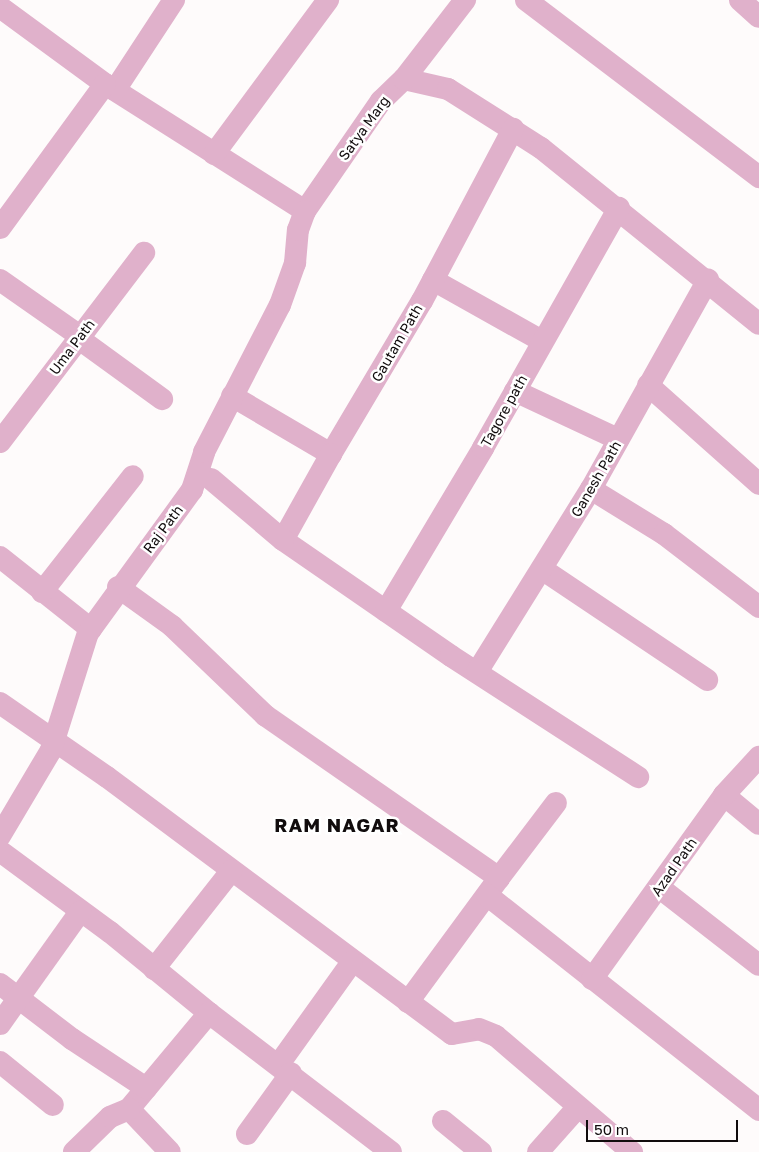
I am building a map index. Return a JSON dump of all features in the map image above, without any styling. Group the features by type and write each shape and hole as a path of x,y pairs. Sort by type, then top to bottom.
{"street":[{"path":"1,224 110,87 174,0"},
{"path":"214,154 328,0"},
{"name":"Satya Marg","path":"305,211 381,101 404,79 465,0"},
{"path":"526,0 759,176"},
{"path":"740,0 759,17"},
{"path":"0,7 110,87 305,211"},
{"path":"404,79 448,89 513,129 618,208 708,280 759,324"},
{"name":"Gautam Path","path":"283,540 433,280 513,129"},
{"name":"Tagore path","path":"386,611 515,392 618,208"},
{"name":"Raj Path","path":"0,836 53,742 91,629 118,587 192,490 204,452 280,305 295,263 298,230 305,211"},
{"name":"Uma Path","path":"0,442 144,253"},
{"path":"0,280 162,399"},
{"path":"433,280 542,341"},
{"name":"Ganesh Path","path":"477,672 592,489 618,439 708,280"},
{"path":"648,385 759,484"},
{"path":"515,392 618,439"},
{"path":"232,396 331,454"},
{"path":"42,592 133,476"},
{"path":"211,479 283,540 477,672 638,777"},
{"path":"592,489 664,534 759,607"},
{"path":"0,557 91,629"},
{"path":"542,569 707,680"},
{"path":"118,587 172,626 266,716 493,887 592,980 759,1110"},
{"path":"0,703 53,742 106,777 352,962 452,1034 479,1029 496,1036 577,1108 632,1152"},
{"name":"Azad Path","path":"592,980 660,888 724,795 759,757"},
{"path":"724,795 759,824"},
{"path":"408,1002 556,803"},
{"path":"0,852 284,1068 391,1152"},
{"path":"154,969 231,871"},
{"path":"660,888 759,965"},
{"path":"0,1024 80,912"},
{"path":"247,1134 284,1068 352,962"},
{"path":"0,984 146,1088"},
{"path":"74,1152 110,1117 129,1109 210,1013"},
{"path":"0,1062 53,1105"},
{"path":"538,1152 577,1108"},
{"path":"129,1109 170,1152"},
{"path":"443,1121 481,1152"}],"district":[{"name":"RAM NAGAR","path":"337,825"}]}
